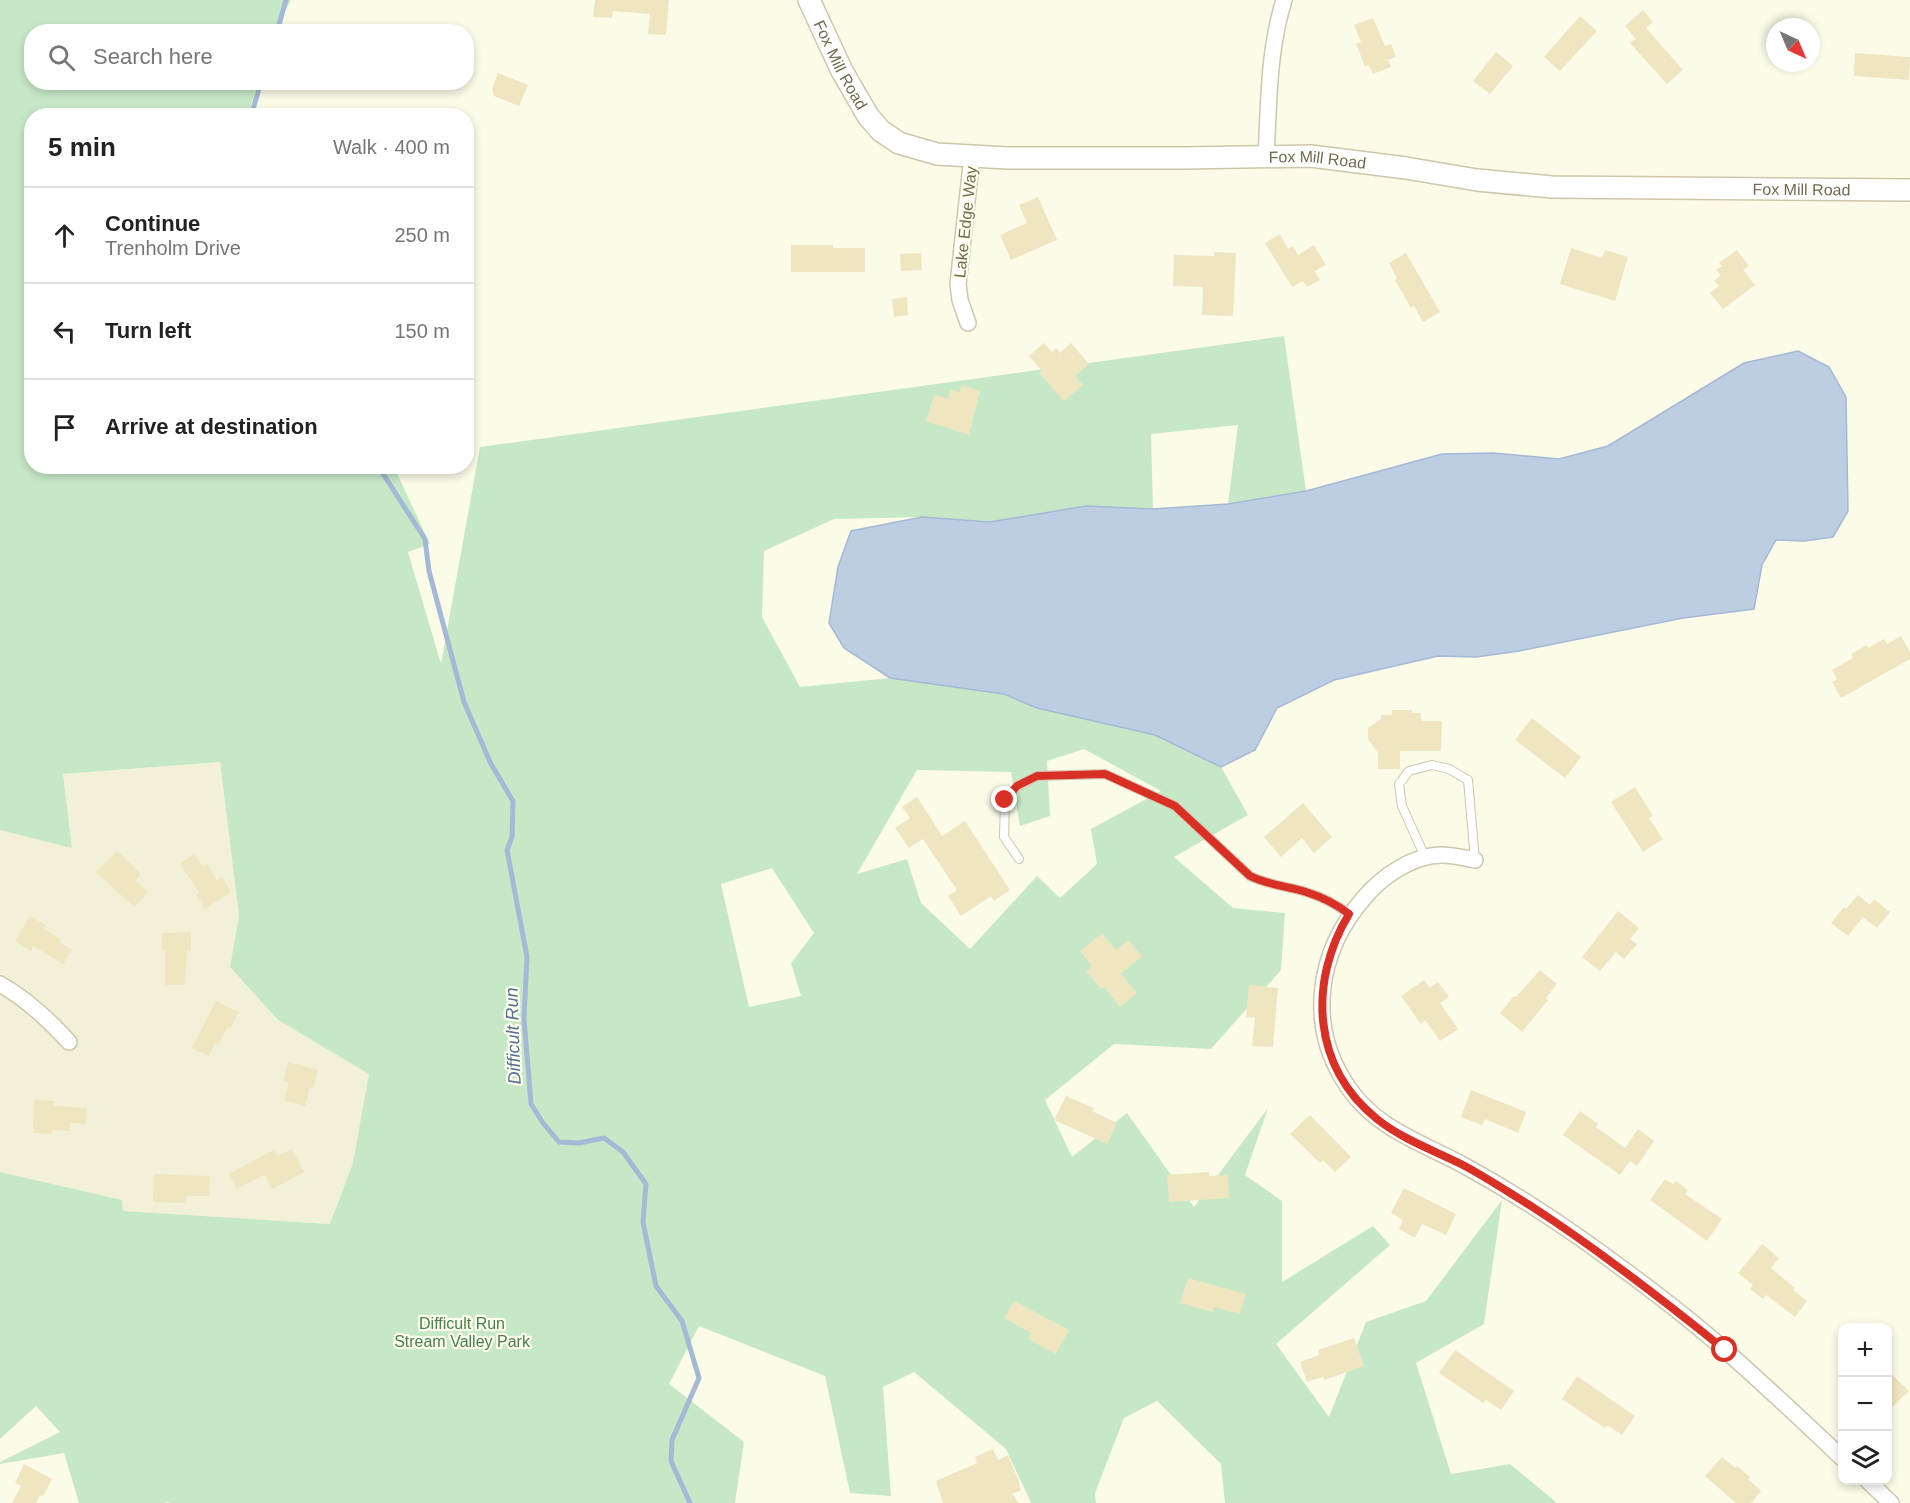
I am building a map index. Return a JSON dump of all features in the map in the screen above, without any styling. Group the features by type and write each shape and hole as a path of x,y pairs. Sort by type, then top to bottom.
{"main road":[{"name":"Fox Mill Road","path":"809,0 850,86 868,116 881,131 899,143 937,154 1007,158 1311,156 1478,180 1552,187 1910,190"}],"street":[{"path":"1266,157 1271,66 1284,0"},
{"name":"Lake Edge Way","path":"968,323 960,300 958,284 972,156"},
{"path":"1475,860 1441,855 1425,857 1406,865 1390,874 1368,892 1349,914 1328,958 1322,989 1322,1019 1325,1034 1334,1061 1347,1087 1380,1121 1404,1136 1495,1183 1581,1239 1656,1294 1725,1350 1838,1454"},
{"path":"0,984 47,1018 69,1042"},
{"path":"1872,1485 1891,1503"}],"lane":[{"path":"1425,857 1402,806 1399,784 1409,771 1432,765 1449,769 1468,780 1475,860"},
{"path":"1019,859 1004,837 1005,800 1017,786 1037,776 1105,774 1175,806 1250,876 1306,892 1336,904 1349,914"}],"shaded area":[{"path":"220,762 239,916 230,967 278,1020 384,1082 331,1224 123,1211 121,1200 0,1172 0,830 72,847 63,774"}],"green space":[{"name":"Difficult Run Stream Valley Park","path":"0,0 291,0 278,24 24,24 24,90 256,90 250,108 24,108 24,474 397,474 430,544 408,552 441,664 480,447 1284,336 1306,491 1228,504 1238,425 1151,434 1153,509 1086,506 990,522 922,517 834,519 764,551 762,617 800,687 890,678 1004,694 1037,708 1156,735 1221,767 1248,815 1174,857 1233,908 1285,913 1281,970 1211,1049 1114,1044 1045,1100 1072,1157 1127,1113 1194,1207 1268,1108 1245,1175 1282,1201 1282,1282 1373,1226 1390,1245 1276,1344 1329,1417 1366,1322 1426,1301 1502,1200 1484,1324 1416,1363 1451,1474 1510,1464 1557,1503 1225,1503 1221,1464 1157,1401 1124,1418 1095,1493 1096,1503 1031,1503 1006,1449 914,1372 883,1387 891,1496 850,1493 825,1376 699,1326 669,1384 744,1442 735,1503 79,1503 64,1453 0,1464 60,1432 36,1406 0,1439 0,1172 122,1200 123,1211 330,1224 353,1163 369,1074 278,1020 230,967 239,916 220,762 63,774 72,848 0,830","holes":["1084,749 1161,791 1091,829 1097,864 1060,898 1037,876 970,949 921,903 907,859 857,874 917,770 1011,772 1020,826 1050,816 1047,761","772,868 814,933 791,963 801,996 749,1007 721,884"]}],"water":[{"path":"1798,351 1829,367 1846,397 1848,511 1833,537 1804,541 1776,540 1762,565 1754,609 1683,618 1519,651 1476,657 1438,656 1334,680 1277,708 1255,750 1221,767 1155,735 1037,708 1004,694 890,678 844,648 829,623 838,567 851,531 922,517 990,522 1086,506 1153,509 1228,504 1306,491 1442,454 1493,453 1559,459 1608,446 1744,363"}],"building":[{"path":"595,0 669,0 666,35 648,34 650,14 613,11 612,18 593,17"},
{"path":"1643,10 1653,22 1646,28 1683,70 1667,84 1630,43 1636,39 1625,26"},
{"path":"1580,16 1597,31 1560,71 1544,57"},
{"path":"1373,18 1385,46 1391,44 1396,57 1388,60 1391,67 1373,74 1369,65 1365,66 1356,44 1361,42 1354,25"},
{"path":"1496,52 1513,66 1490,94 1473,81"},
{"path":"1855,53 1910,57 1909,80 1854,76"},
{"path":"498,73 528,85 519,106 494,96 492,89"},
{"path":"1038,197 1057,240 1011,260 1000,235 1027,223 1019,205"},
{"path":"1280,234 1288,249 1293,246 1298,255 1314,245 1326,265 1315,271 1320,280 1307,287 1303,281 1292,287 1265,243"},
{"path":"791,245 865,248 865,272 791,272"},
{"path":"1571,248 1602,258 1605,250 1628,257 1615,301 1560,284"},
{"path":"1737,250 1749,266 1743,270 1755,285 1723,309 1710,293 1719,286 1714,281 1721,275 1716,270 1722,266 1719,263"},
{"path":"1214,252 1236,253 1233,316 1202,315 1203,287 1173,286 1174,255 1214,256"},
{"path":"921,253 922,270 901,271 900,254"},
{"path":"1406,253 1440,312 1423,322 1414,306 1411,308 1395,280 1397,278 1389,263"},
{"path":"907,297 908,315 894,317 892,299"},
{"path":"1044,343 1052,352 1056,348 1060,353 1071,343 1089,364 1075,376 1083,385 1064,401 1039,373 1042,371 1029,356"},
{"path":"962,385 980,391 969,435 926,421 934,395 948,399 951,389 959,392"},
{"path":"1901,636 1910,652 1910,659 1841,698 1832,682 1837,679 1832,670 1853,658 1851,654 1867,645 1868,648 1884,639 1887,644"},
{"path":"1392,710 1412,710 1412,713 1421,713 1421,721 1442,721 1441,751 1400,751 1400,769 1378,769 1378,753 1368,739 1368,728 1381,719 1381,715 1392,715"},
{"path":"1532,718 1581,757 1565,778 1515,740"},
{"path":"1635,787 1653,816 1649,818 1663,839 1643,852 1611,802"},
{"path":"917,797 942,836 965,821 1010,890 994,901 991,896 961,916 948,896 957,890 923,839 909,848 895,828 910,818 902,807"},
{"path":"1303,803 1332,837 1314,853 1302,838 1281,857 1264,837"},
{"path":"117,851 141,874 135,880 148,892 134,907 96,872"},
{"path":"194,854 203,867 207,864 217,880 222,877 231,892 205,909 196,895 199,892 180,864"},
{"path":"1858,895 1870,905 1874,899 1890,912 1877,928 1863,917 1848,936 1831,923"},
{"path":"1618,911 1639,928 1630,939 1637,944 1624,959 1616,952 1600,971 1582,957"},
{"path":"30,916 46,925 43,929 61,939 59,942 72,950 63,964 33,946 31,951 15,941"},
{"path":"191,932 191,951 187,951 185,985 165,985 165,950 162,950 162,933"},
{"path":"1102,933 1116,950 1128,940 1142,956 1121,974 1137,993 1120,1007 1104,987 1101,989 1086,971 1092,966 1080,951"},
{"path":"1540,970 1557,984 1546,998 1548,1000 1522,1032 1500,1013"},
{"path":"1424,980 1430,988 1438,982 1449,997 1440,1003 1458,1029 1440,1041 1425,1020 1421,1024 1401,996"},
{"path":"1249,985 1278,988 1273,1047 1252,1046 1255,1018 1246,1017"},
{"path":"216,1001 239,1012 218,1045 215,1043 209,1056 192,1048"},
{"path":"288,1062 318,1070 305,1106 284,1100 289,1082 283,1081"},
{"path":"1471,1090 1526,1112 1518,1133 1485,1119 1482,1125 1461,1117"},
{"path":"1066,1096 1094,1108 1092,1111 1117,1123 1107,1144 1054,1120"},
{"path":"34,1100 54,1101 54,1106 87,1108 86,1124 70,1123 70,1131 52,1130 52,1134 33,1133"},
{"path":"1580,1111 1598,1124 1596,1127 1625,1148 1638,1129 1654,1141 1637,1166 1630,1161 1620,1175 1563,1135"},
{"path":"1310,1115 1351,1157 1335,1172 1323,1160 1320,1163 1290,1134"},
{"path":"292,1149 304,1172 272,1189 265,1175 237,1189 229,1174 274,1150 278,1156"},
{"path":"1209,1172 1209,1176 1228,1175 1229,1198 1169,1202 1167,1175"},
{"path":"154,1174 210,1176 209,1196 186,1196 185,1203 153,1202"},
{"path":"1665,1179 1673,1184 1676,1181 1688,1190 1685,1194 1722,1219 1707,1241 1650,1200"},
{"path":"1404,1188 1456,1214 1446,1235 1422,1224 1415,1238 1399,1229 1403,1220 1391,1213"},
{"path":"1762,1244 1779,1258 1771,1268 1807,1301 1795,1317 1766,1295 1763,1299 1750,1289 1753,1285 1738,1273"},
{"path":"1188,1278 1246,1294 1240,1314 1214,1307 1213,1312 1180,1303"},
{"path":"1014,1301 1069,1330 1056,1354 1028,1339 1031,1333 1004,1318"},
{"path":"1354,1338 1364,1366 1324,1380 1323,1377 1307,1382 1300,1362 1319,1355 1318,1350"},
{"path":"1455,1350 1514,1391 1501,1410 1486,1400 1483,1403 1439,1373"},
{"path":"1892,1375 1909,1391 1892,1407"},
{"path":"1577,1376 1635,1416 1622,1435 1607,1425 1605,1428 1562,1399"},
{"path":"993,1449 998,1460 1008,1455 1020,1484 1021,1490 1012,1494 1019,1503 943,1503 936,1481 977,1463 975,1457"},
{"path":"1722,1457 1750,1477 1748,1479 1761,1491 1751,1503 1736,1503 1705,1476"},
{"path":"24,1464 52,1479 43,1496 40,1495 36,1503 12,1503 21,1486 15,1483"}],"waterway":[{"name":"Difficult Run","path":"279,24 286,0"},
{"name":"Difficult Run","path":"253,108 259,90"},
{"name":"Difficult Run","path":"383,474 425,539 429,571 464,702 491,764 513,801 512,837 507,850 527,957 524,1019 531,1104 559,1142 579,1143 604,1138 623,1152 646,1184 643,1222 656,1286 682,1321 699,1378 672,1440 671,1461 690,1503"}],"route":[{"path":"1005,800 1017,786 1037,776 1105,774 1175,806 1250,876 1306,892 1336,904 1349,914 1328,958 1322,989 1322,1019 1334,1061 1347,1087 1365,1108 1380,1121 1404,1136 1495,1183 1581,1239 1656,1294 1725,1350"}]}
